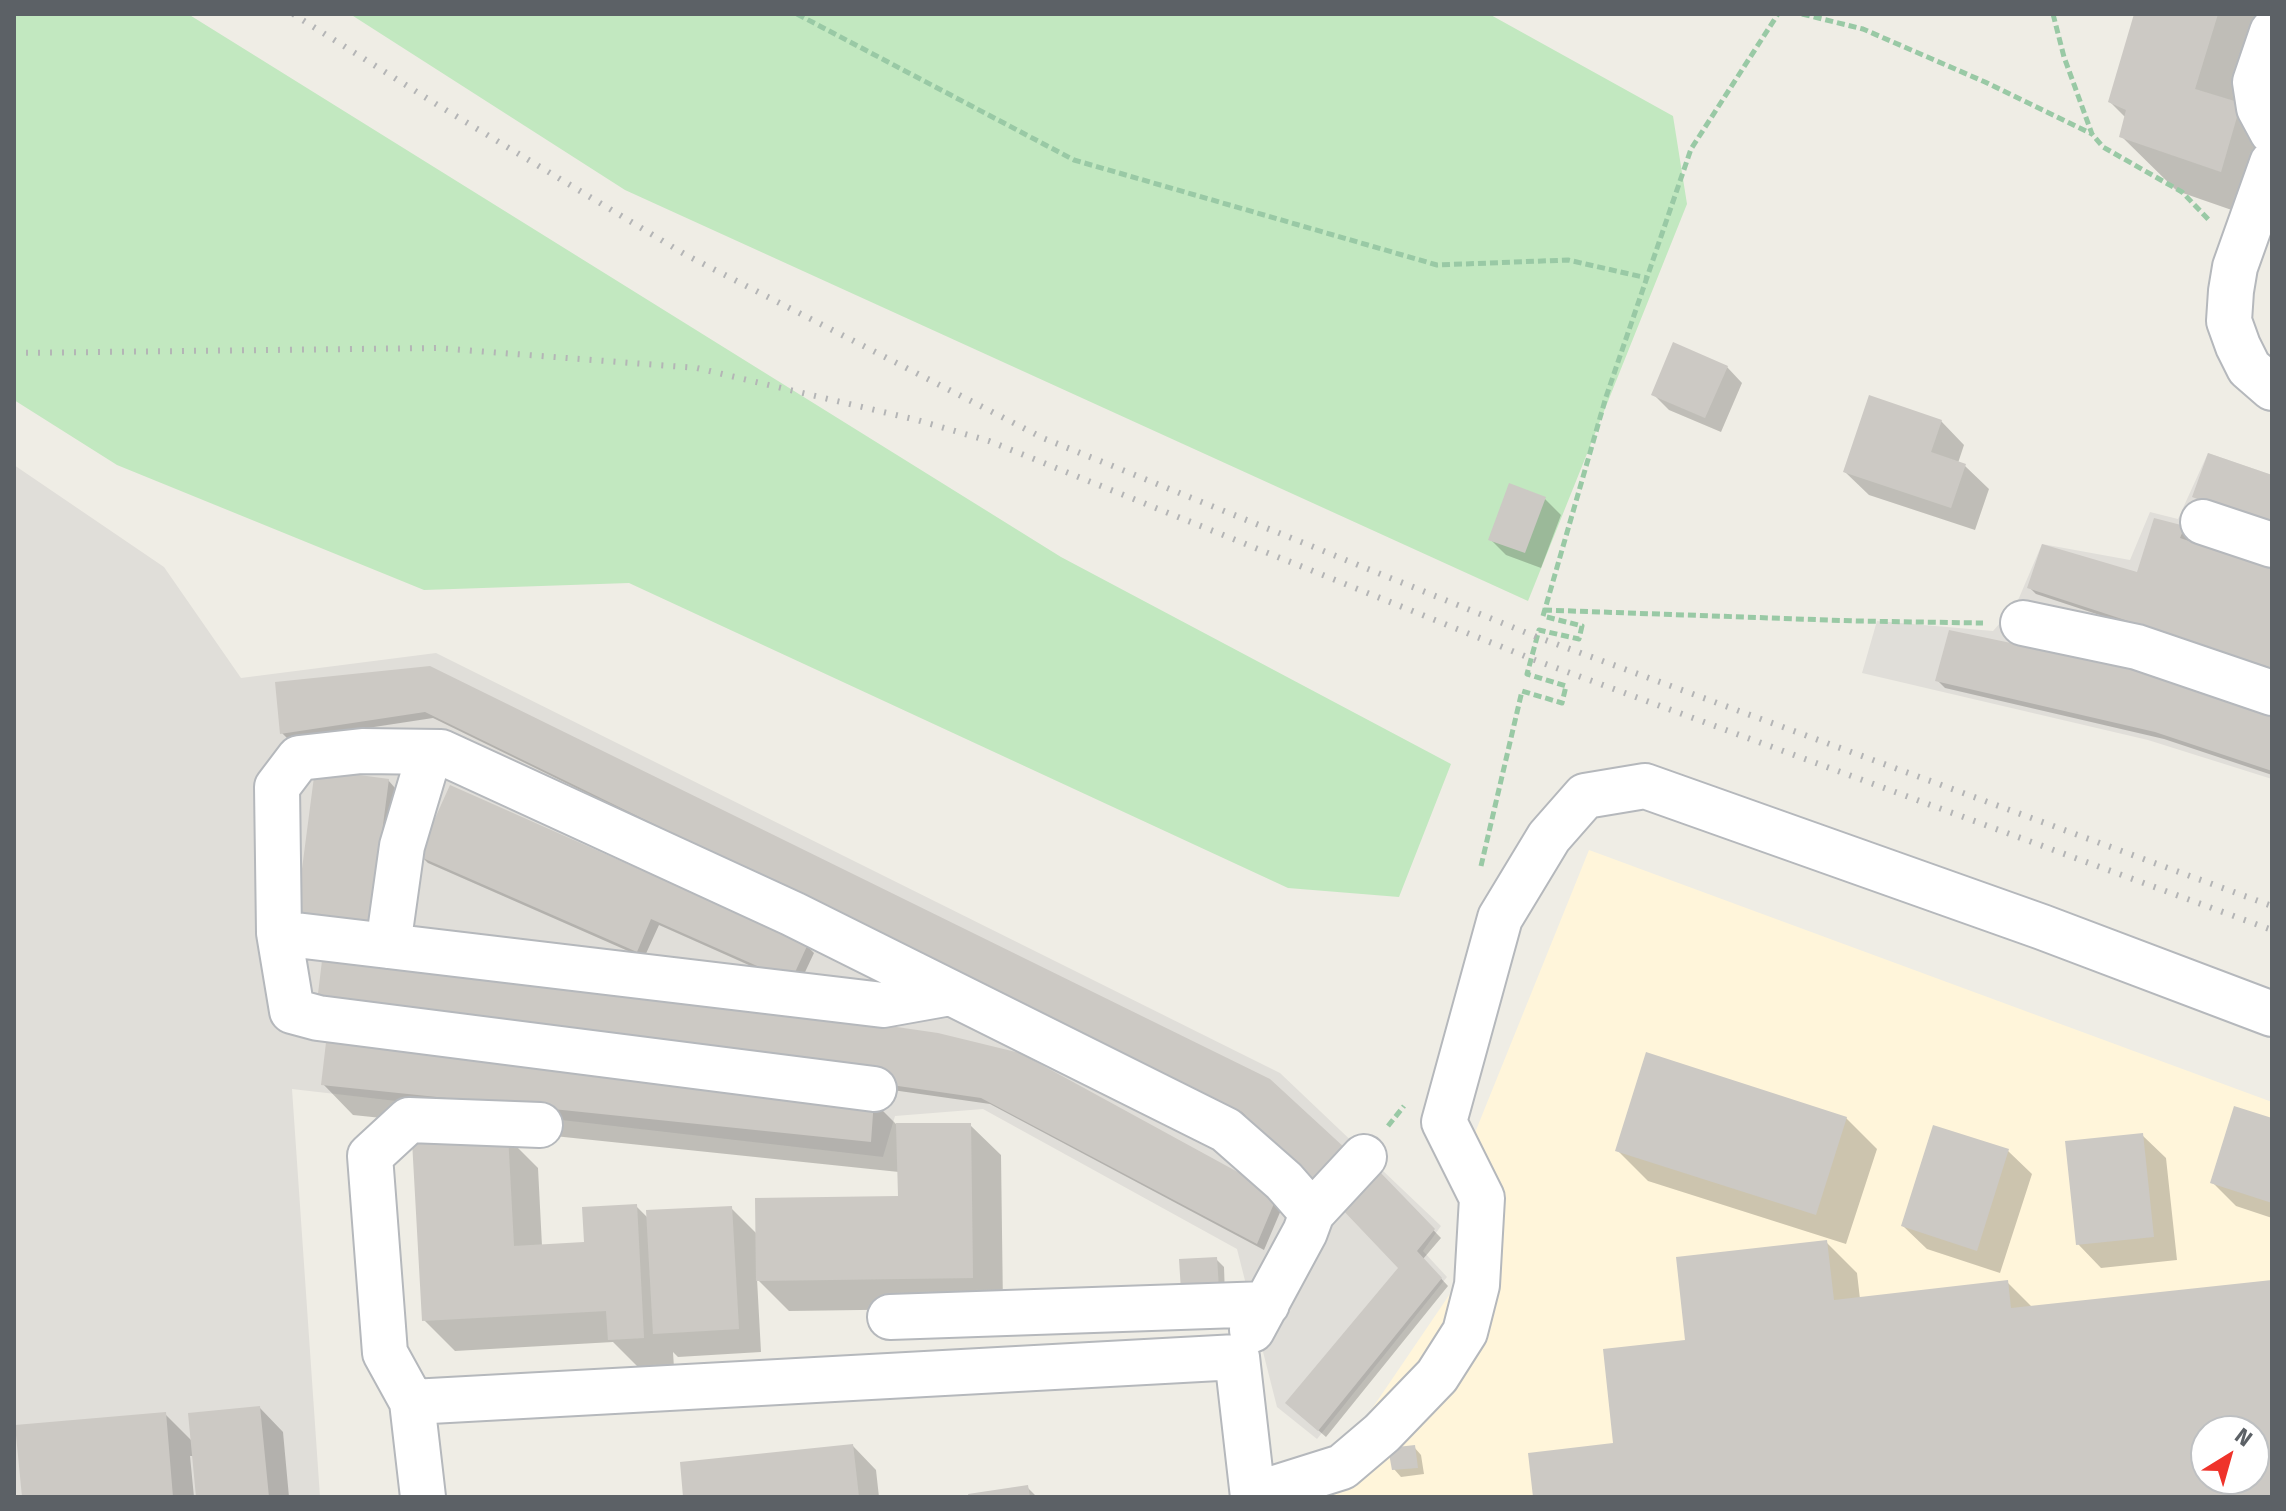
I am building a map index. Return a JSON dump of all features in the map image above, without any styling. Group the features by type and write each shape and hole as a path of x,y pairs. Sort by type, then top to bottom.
{"street":[{"path":"2272,32 2255,82 2259,108 2272,132"},
{"path":"2272,163 2242,248 2231,291 2229,321 2249,368 2272,388"},
{"path":"2203,522 2272,545"},
{"path":"2023,623 2137,647 2272,693"},
{"path":"874,1089 318,1018 292,1011 279,933 277,787 299,758 362,751 441,752 779,908 1226,1130 1284,1181 1312,1213"},
{"path":"388,946 402,846 430,752"},
{"path":"1364,1157 1312,1213 1305,1232 1237,1357 1253,1496 1323,1485 1382,1433 1437,1376 1465,1332 1477,1285 1482,1198 1444,1122 1500,918 1549,837 1585,796 1645,786 2042,927 2272,1014"},
{"path":"279,933 883,1005 950,993"},
{"path":"423,1497 412,1402 385,1353 370,1156 409,1120 540,1125"},
{"path":"890,1317 1267,1304"},
{"path":"412,1402 1237,1357"}],"path":[{"path":"797,14 1074,160 1437,265 1568,260 1647,278"},
{"path":"1478,877 1522,691 1562,703 1566,686 1527,674 1539,630 1579,639 1582,626 1543,616 1544,610 1606,397 1691,149 1778,14"},
{"path":"1802,14 1863,29 1985,82 2092,134"},
{"path":"2053,14 2064,57 2092,134 2103,147 2182,192 2242,248"},
{"path":"1544,610 1856,621 2023,623"}],"shaded area":[{"path":"2208,453 2272,475 2272,779 2148,740 1862,673 1877,621 1993,631 2016,605 2042,544 2130,560 2150,512 2178,519"},
{"path":"14,465 164,567 241,678 436,653 1280,1073 1441,1226 1423,1251 1447,1277 1317,1439 1277,1407 1237,1249 983,1109 895,1116 883,1157 292,1089 320,1497 14,1497"},
{"path":"1589,850 2272,1102 2272,1497 1312,1497 1456,1285 1466,1155"}],"green space":[{"path":"14,14 188,14 1061,557 1451,764 1399,897 1288,888 629,583 424,590 117,465 14,400"},
{"path":"350,14 1489,14 1673,116 1687,204 1528,601 625,190"}],"building":[{"path":"2134,14 2218,14 2195,89 2241,103 2221,172 2119,137 2126,110 2108,102"},
{"path":"1673,342 1728,366 1705,418 1651,395"},
{"path":"1869,395 1942,420 1931,452 1966,464 1951,508 1843,472"},
{"path":"2208,453 2272,475 2272,526 2192,497"},
{"path":"1509,483 1546,497 1525,553 1488,540"},
{"path":"2154,518 2185,526 2180,538 2272,568 2272,668 2027,588 2042,544 2137,572"},
{"path":"1949,630 2030,647 2056,645 2181,681 2272,712 2272,771 2155,732 1935,681"},
{"path":"430,666 1270,1079 1346,1149 1315,1184 1242,1112 425,712 280,734 275,682"},
{"path":"315,769 389,779 370,924 296,915"},
{"path":"450,785 808,944 791,981 651,919 637,952 418,856"},
{"path":"324,944 938,1033 1020,1053 1278,1194 1257,1244 981,1098 317,1002"},
{"path":"327,1034 874,1100 871,1142 321,1085"},
{"path":"1646,1052 1847,1117 1816,1215 1615,1151"},
{"path":"2234,1106 2272,1118 2272,1203 2210,1183"},
{"path":"896,1123 971,1123 973,1278 756,1281 755,1198 898,1196"},
{"path":"1933,1125 2009,1149 1977,1251 1901,1226"},
{"path":"2143,1133 2154,1237 2076,1245 2065,1141"},
{"path":"508,1135 514,1246 584,1242 582,1207 637,1204 644,1338 608,1340 606,1311 422,1321 412,1141"},
{"path":"1377,1169 1435,1229 1417,1251 1442,1278 1318,1431 1285,1403 1398,1268 1340,1207"},
{"path":"732,1206 739,1329 653,1334 646,1210"},
{"path":"1827,1240 1834,1300 2008,1280 2011,1308 2272,1280 2272,1497 1533,1497 1528,1453 1613,1443 1603,1349 1685,1340 1676,1257"},
{"path":"1217,1257 1219,1290 1181,1291 1179,1259"},
{"path":"260,1406 269,1497 196,1497 188,1413"},
{"path":"166,1412 173,1497 22,1497 15,1425"},
{"path":"853,1444 859,1497 683,1497 680,1462"},
{"path":"1415,1445 1418,1468 1392,1470 1388,1448"},
{"path":"1028,1485 1030,1497 969,1497 968,1494"}],"railway":[{"path":"293,14 686,255 1043,438 1537,637 2272,906"},
{"path":"14,353 437,348 697,368 917,420 989,441 1532,659 2272,930"}]}
